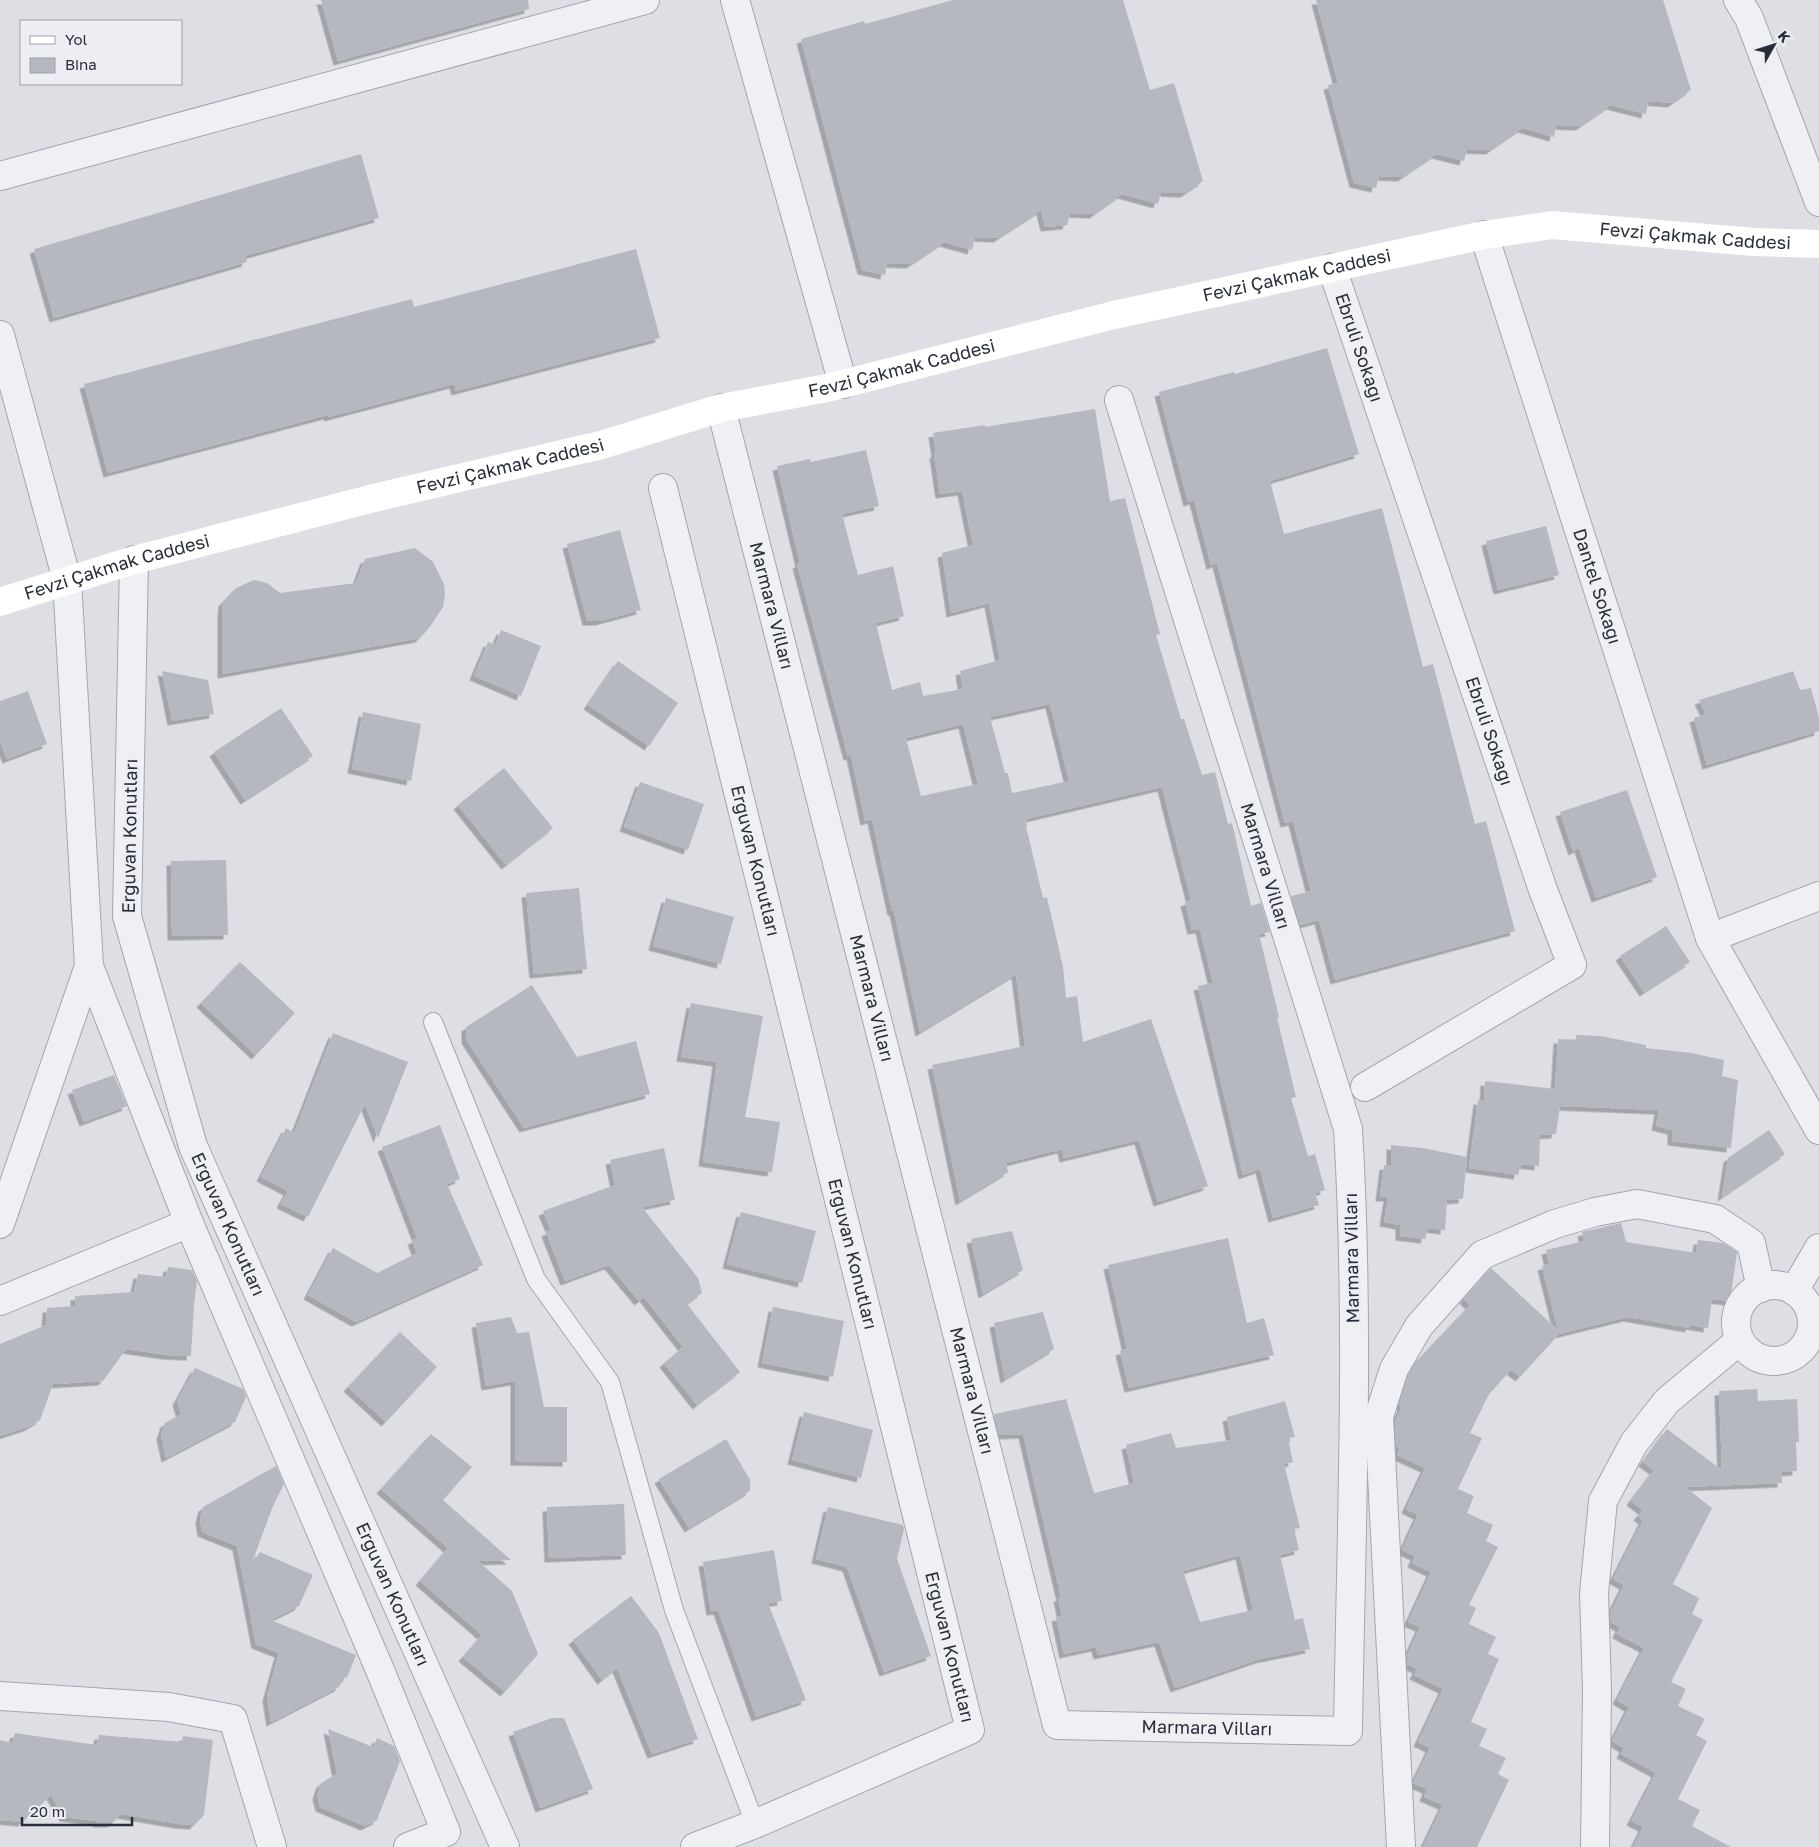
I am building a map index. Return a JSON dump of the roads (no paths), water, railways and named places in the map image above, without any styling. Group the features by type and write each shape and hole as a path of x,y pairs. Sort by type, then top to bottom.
{"street":[{"path":"0,176 645,0"},
{"path":"735,0 843,384"},
{"path":"1738,0 1749,18 1819,202"},
{"name":"Fevzi Çakmak Caddesi","path":"0,602 134,560 374,498 601,445 721,408 843,384 1114,315 1484,235 1552,225 1754,242 1819,244"},
{"name":"Dantel Sokağı","path":"1484,235 1710,938 1819,1130"},
{"name":"Ebruli Sokağı","path":"1332,268 1543,890 1572,965 1365,1087"},
{"path":"0,335 67,580 89,966 189,1223 380,1670 446,1832 408,1847"},
{"name":"Marmara Vilları","path":"721,408 1058,1725 1348,1731 1354,1343 1353,1213 1348,1130 1119,400"},
{"name":"Erguvan Konutları","path":"663,488 970,1730 755,1824 695,1847"},
{"name":"Erguvan Konutları","path":"134,560 127,916 193,1146 504,1847"},
{"path":"1710,938 1819,896"},
{"path":"0,1224 89,966"},
{"path":"1401,1847 1379,1416 1394,1369 1419,1326 1482,1255 1556,1224 1595,1212 1636,1204 1715,1219 1751,1243 1761,1288"},
{"path":"0,1301 189,1223"},
{"path":"1794,1291 1819,1248"},
{"path":"1774,1286 1794,1291 1804,1300 1810,1312 1812,1325 1810,1338 1811,1355 1774,1362 1761,1359 1750,1353 1739,1341 1736,1322 1740,1306 1748,1295 1761,1288 1774,1286"},
{"path":"1595,1847 1597,1690 1594,1594 1603,1500 1634,1443 1667,1401 1739,1341"},
{"path":"0,1696 168,1707 232,1719 272,1847"}],"lane":[{"path":"432,1022 536,1279 610,1382 674,1610 755,1824"}]}
